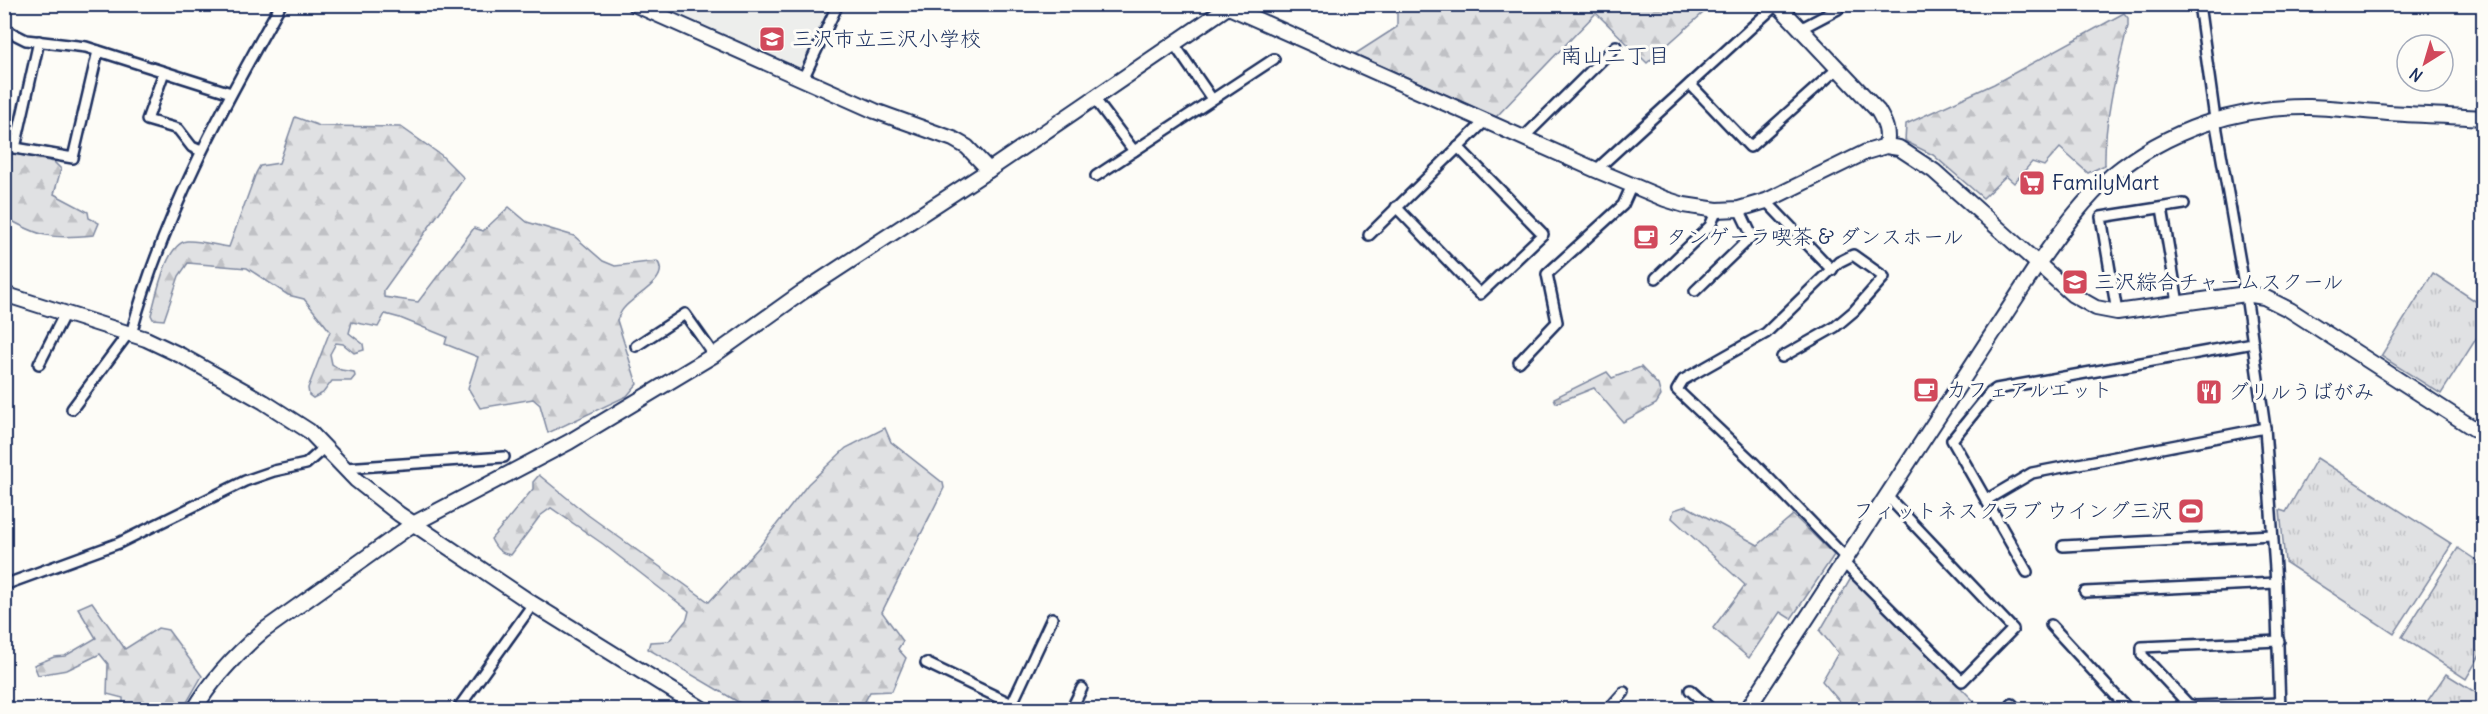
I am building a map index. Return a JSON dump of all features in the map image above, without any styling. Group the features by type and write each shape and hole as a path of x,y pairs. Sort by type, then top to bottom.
{"street":[{"path":"72,409 129,333 158,253 201,152 281,4"},
{"path":"634,4 875,111 953,139 967,147 989,170"},
{"path":"803,79 838,4"},
{"path":"1596,170 1777,4 1861,92 1885,123 1888,135 1886,146"},
{"path":"1800,28 1838,9 1840,4"},
{"path":"2199,4 2215,119 2246,294 2265,428 2276,583 2278,641 2280,706 2194,706 2188,704 2142,655 2142,647 2278,641"},
{"path":"194,710 220,673 252,640 413,524 569,442 714,355 801,293 989,170 1174,44 1227,5 1665,200 1717,210 1739,209 1766,201 1866,152 1886,146 1899,148 1913,155 1934,171 2073,296 2085,303 2106,311 2117,312 2246,294 2264,297 2290,309 2484,435"},
{"path":"4,29 26,40 86,47 231,93"},
{"path":"15,148 39,41"},
{"path":"1174,44 1212,99"},
{"path":"1523,138 1616,46"},
{"path":"4,146 73,158 98,51"},
{"path":"1096,176 1274,59"},
{"path":"1690,84 1750,147 1838,68"},
{"path":"164,72 147,120 178,129 192,147 201,152"},
{"path":"1094,98 1134,151"},
{"path":"1747,710 2038,264 2075,214 2110,177 2151,148 2180,133 2215,119 2277,108 2310,107 2484,118"},
{"path":"1368,235 1485,121"},
{"path":"1396,207 1480,294 1543,234 1458,147"},
{"path":"1520,362 1557,322 1547,274 1623,205 1632,185"},
{"path":"1766,201 1832,270"},
{"path":"2117,312 2101,217 2184,204"},
{"path":"2162,208 2178,303"},
{"path":"1695,291 1752,236 1739,209"},
{"path":"1656,278 1710,226 1717,210"},
{"path":"1782,357 1835,327 1854,311 1884,277 1853,255 1839,262 1766,333 1683,380 1677,390 1754,463 1962,681 2013,628 1886,495"},
{"path":"4,294 129,333 182,356 264,402 309,431 370,492 413,524 533,604 704,710"},
{"path":"39,364 65,313"},
{"path":"636,346 685,314 714,355"},
{"path":"2027,572 1952,440 1990,393 1996,389 2253,343"},
{"path":"1986,500 2032,473 2265,428"},
{"path":"4,585 119,543 245,481 274,471 306,464 325,447"},
{"path":"345,468 504,457"},
{"path":"2063,546 2272,535"},
{"path":"2085,592 2276,583"},
{"path":"458,710 533,604"},
{"path":"926,663 1011,707 1052,618"},
{"path":"2051,625 2129,710"},
{"path":"1071,710 1082,688"},
{"path":"1690,690 1712,710"},
{"path":"1608,710 1624,692"},
{"path":"2172,710 2188,704"}],"shaded area":[{"name":"三沢市立三沢小学校","path":"650,5 832,5 802,73"}],"green space":[{"path":"1405,5 1712,5 1647,63 1596,13 1496,117 1355,54 1397,27 1397,11"},
{"path":"2124,13 2128,18 2128,26 2109,112 2105,165 2088,173 2060,148 2044,166 2032,162 2014,183 2006,176 1983,198 1933,155 1905,141 1906,124 1994,84"},
{"path":"295,117 320,126 401,127 441,155 464,178 384,290 384,297 418,302 474,228 483,231 509,207 527,222 574,236 603,261 615,266 657,261 660,268 656,281 629,303 617,320 637,384 627,396 548,433 540,405 533,399 480,408 468,388 478,357 445,344 447,337 385,314 378,327 352,322 349,333 363,344 364,350 354,353 343,344 336,343 330,354 332,364 341,370 354,372 355,376 351,381 332,381 323,393 313,398 309,395 308,388 330,331 304,299 288,295 247,268 188,263 179,276 164,320 153,319 151,315 159,284 173,251 187,241 229,247 256,173 260,166 279,163"},
{"path":"5,152 54,162 61,169 54,194 88,212 89,218 99,223 94,235 57,237 47,235 28,229 5,217"},
{"path":"2433,273 2483,306 2483,328 2441,394 2381,356"},
{"path":"1641,367 1658,385 1661,396 1656,404 1623,422 1594,388 1556,403 1554,398 1607,372 1612,378"},
{"path":"885,428 891,442 943,483 944,488 882,612 903,641 898,649 906,658 892,691 870,692 861,709 750,709 648,649 650,642 669,641 687,619 689,611 603,544 551,508 540,516 511,555 499,550 491,539 533,489 533,482 539,475 588,515 709,602 760,546 808,484 846,448"},
{"path":"2317,458 2452,544 2394,634 2285,562 2280,510 2286,512"},
{"path":"1686,506 1758,545 1793,515 1834,555 1791,619 1780,612 1749,658 1713,628 1745,585 1672,518 1674,510"},
{"path":"2458,548 2483,565 2483,650 2466,679 2402,637"},
{"path":"1851,578 1982,709 1846,709 1822,681 1838,653 1820,631"},
{"path":"92,602 125,649 158,628 168,630 202,676 183,709 123,709 123,698 107,694 108,664 100,654 67,670 38,675 34,665 54,657 65,656 96,638 78,608"},
{"path":"2446,674 2483,697 2483,709 2422,709"}],"place":[{"name":"三沢市立三沢小学校","path":"772,39"},
{"name":"FamilyMart","path":"2032,183"},
{"name":"タンゲーラ喫茶 & ダンスホール","path":"1646,237"},
{"name":"三沢綜合チャームスクール","path":"2075,282"},
{"name":"カフェアルエット","path":"1926,390"},
{"name":"グリルうばがみ","path":"2209,392"},
{"name":"フィットネスクラブ ウイング三沢","path":"2191,511"}],"district":[{"name":"南山二丁目","path":"1615,55"}]}
